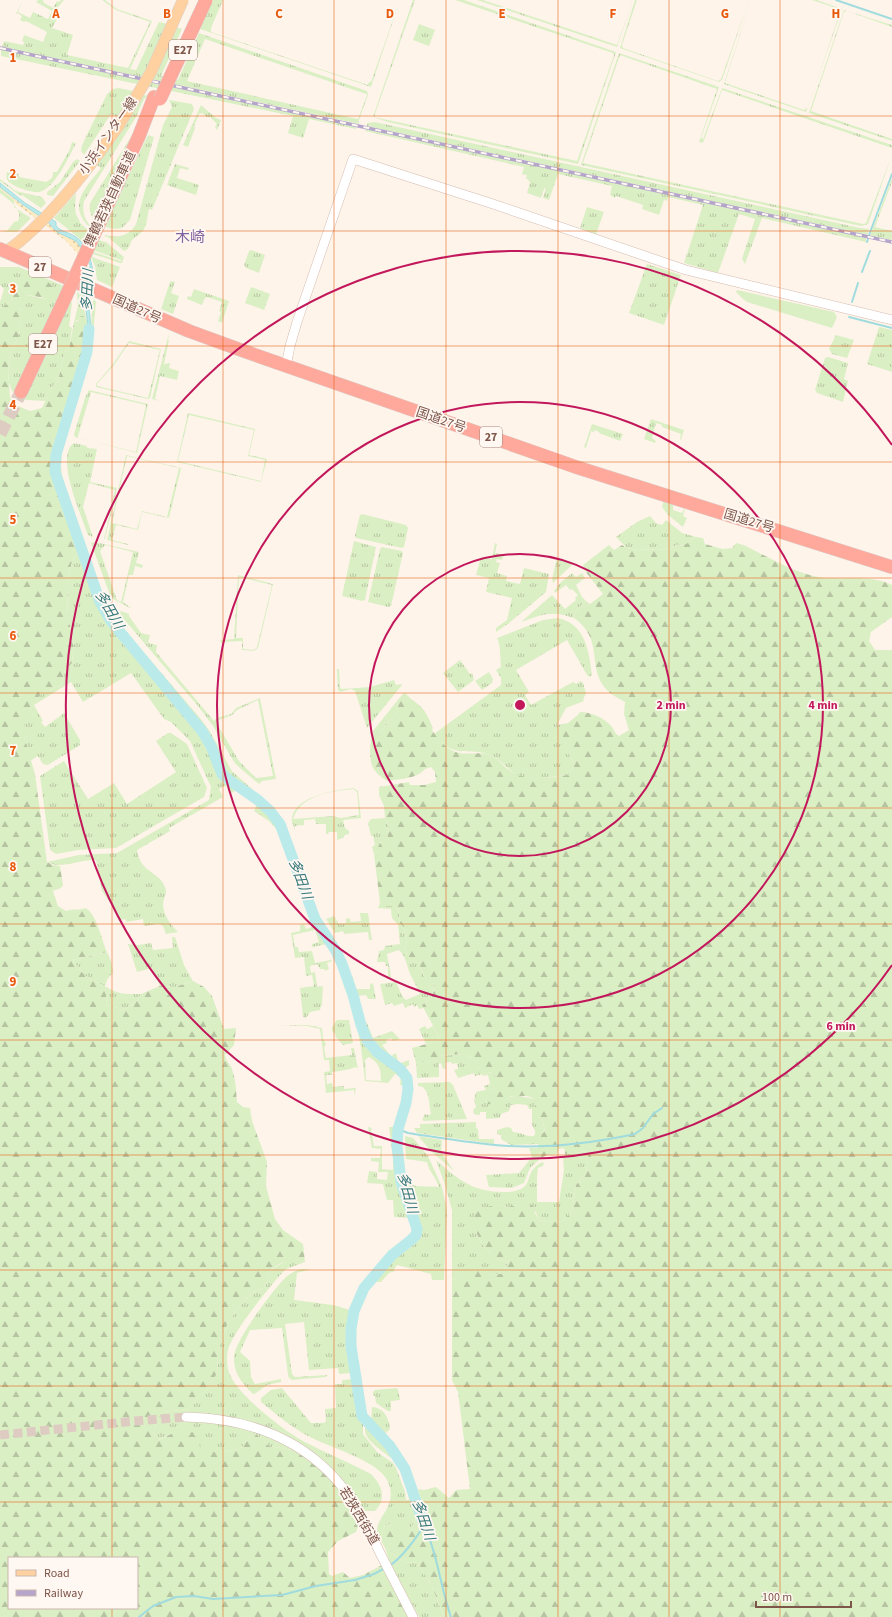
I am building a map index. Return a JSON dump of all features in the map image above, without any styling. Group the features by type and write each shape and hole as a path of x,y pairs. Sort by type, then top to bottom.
{"highway":[{"name":"舞鶴若狭自動車道","path":"157,98 198,0"},
{"name":"舞鶴若狭自動車道","path":"21,392 139,136 206,0"},
{"name":"国道27号","path":"3,250 189,332 569,464 892,567"}],"main road":[{"name":"小浜インター線","path":"3,250 23,238 38,224 95,158 119,125 151,72 183,0"}],"street":[{"path":"286,366 297,322 352,159 492,204 686,270 892,320"},
{"name":"若狭西街道","path":"186,1417 212,1418 248,1425 281,1438 308,1454 321,1465 344,1489 356,1507 413,1617"}],"green space":[{"path":"23,0 18,12 30,18 33,12 48,19 52,11 36,2 38,0 43,0 44,3 53,8 57,1 59,2 64,0 58,7 57,19 52,28 73,35 67,55 128,68 150,22 116,10 102,0 105,0 117,9 152,21 130,69 136,70 159,22 168,24 145,72 176,27 182,29 161,76 178,80 199,33 367,91 368,95 359,124 2,47 4,41 23,45 24,42 22,41 24,35 43,42 47,32 26,21 24,22 20,20 22,16 18,13 16,14","holes":["205,39 367,95 358,119 187,81"]},
{"path":"213,0 223,0 211,28 211,32 368,85 369,82 371,82 400,0 371,87 200,29"},
{"path":"413,0 415,0 374,117 577,161 614,55 613,53 455,0 464,0 616,52 578,164 388,122 373,117"},
{"path":"477,0 483,0 617,45 633,0 617,47"},
{"path":"635,0 637,0 622,45 623,48 718,81 721,79 749,0 722,80 719,82 620,48"},
{"path":"751,0 725,83 804,110 808,107 806,112 724,84"},
{"path":"812,0 817,0 842,9 815,87 840,12 839,9"},
{"path":"844,10 892,25 892,27 847,11 844,12 811,111 892,139 892,141 809,113"},
{"path":"419,24 435,30 429,46 413,40"},
{"path":"1,49 357,126 356,129 309,119 303,138 288,133 293,116 1,56"},
{"path":"619,53 719,87 701,138 703,139 722,88 892,145 892,148 722,90 703,143 699,142 717,89 620,55 583,163 863,224 866,223 892,155 868,224 861,226 581,165"},
{"path":"119,88 133,91 119,118 111,114 84,155 81,151 82,145 107,94 113,89"},
{"path":"141,96 149,96 144,99 136,117 84,201 84,215 92,227 91,229 80,212 79,205 81,197 84,190 101,168 97,165"},
{"path":"169,100 192,104 194,109 152,210 149,209 146,225 143,231 132,240 128,249 124,251 108,237 104,236 115,237 124,235 131,231 136,224 163,125 172,107"},
{"path":"201,105 216,118 221,120 217,130 215,127 217,124 210,117 207,117 202,113 199,114 188,147 183,145"},
{"path":"375,122 869,229 867,235 367,126 367,123"},
{"path":"366,128 866,238 866,242 762,218 745,264 742,259 755,219 739,214 718,273 684,263 703,205 668,197 667,201 664,200 659,215 642,209 643,205 616,196 615,198 610,195 612,186 558,174 549,200 543,198 546,188 544,189 541,198 527,193 530,182 526,178 527,175 522,174 524,167 365,131"},
{"path":"134,132 135,133 108,219 148,135 154,137 130,220 122,228 110,228 94,219 91,215 90,203"},
{"path":"72,142 76,143 66,163 56,179 45,190 36,192 15,186 6,177 7,172 19,174 19,177 46,182 52,178 53,172 57,172 70,149"},
{"path":"77,159 80,161 53,196 47,195 47,192 60,182 73,162"},
{"path":"175,164 189,168 188,170 180,168 177,178 199,185 196,195 167,185"},
{"path":"892,178 892,182 875,227 892,231 892,240 870,236"},
{"path":"0,179 16,191 42,197 46,203 41,208 22,195 21,196 0,181"},
{"path":"0,189 14,200 14,205 0,193"},
{"path":"76,193 76,214 81,224 101,241 106,242 124,257 122,263 120,263 93,254 92,257 120,267 112,287 97,280 95,266 88,250 121,260 87,248 79,238 54,218"},
{"path":"587,207 604,212 596,234 580,228"},
{"path":"17,209 31,218 17,232 0,232 7,231 14,222 18,221 19,213"},
{"path":"251,250 265,255 259,273 246,268 244,265 249,251"},
{"path":"647,264 681,275 664,325 629,313"},
{"path":"0,267 19,267 64,286 16,389 26,394 49,350 70,301 72,303 69,326 72,328 69,349 65,351 58,381 52,387 46,401 26,400 12,391 9,383 8,369 12,349 19,336 21,311 26,295 46,299 18,286 11,302 0,308 0,302 4,289 0,285"},
{"path":"31,276 45,280 51,285 54,294 53,299 27,295 21,311 19,336 12,349 8,369 10,397 18,406 30,411 42,408 52,387 58,381 65,351 69,349 74,322 78,321 81,316 86,317 89,332 86,351 54,464 55,478 80,548 72,561 67,582 68,618 74,643 72,663 65,670 63,681 60,686 41,694 34,703 24,727 24,737 35,774 47,862 52,865 60,866 63,885 61,888 53,891 58,906 66,911 85,908 92,915 98,927 107,952 73,960 86,976 105,986 107,1005 124,1010 136,1001 141,994 160,986 175,987 193,981 204,987 212,996 224,1029 236,1028 234,1045 225,1055 233,1073 237,1102 243,1107 250,1108 252,1121 267,1162 266,1186 275,1219 283,1230 303,1244 305,1262 295,1260 286,1261 269,1271 265,1287 251,1294 236,1310 226,1327 218,1351 217,1373 209,1388 197,1398 189,1409 163,1412 157,1418 153,1434 159,1440 173,1433 196,1432 199,1437 199,1445 207,1452 225,1452 242,1447 249,1437 256,1434 269,1446 298,1451 320,1468 342,1493 360,1522 356,1532 338,1541 328,1552 329,1574 332,1576 343,1572 350,1578 363,1575 382,1565 410,1617 0,1617 0,308 11,302 18,287"},
{"path":"171,281 175,282 171,293 179,296 173,314 161,309"},
{"path":"251,287 270,294 264,310 245,303"},
{"path":"194,289 229,301 222,323 218,321 222,302 207,297 202,305 187,299 188,296 191,297"},
{"path":"737,290 834,312 837,317 832,328 747,302 736,292"},
{"path":"77,292 79,293 79,296 80,293 83,294 83,306 86,317 85,316 74,322 78,306"},
{"path":"93,300 96,301 92,347 62,453 61,466 62,476 102,594 107,606 122,627 209,730 232,771 271,806 225,771 210,738 198,720 110,614 100,595 60,482 58,471 59,458 89,352"},
{"path":"879,327 892,330 892,372 867,364"},
{"path":"169,333 164,364 170,363 169,368 179,371 177,380 160,376 155,399 160,401 152,399"},
{"path":"836,335 854,340 847,358 832,354 829,349"},
{"path":"129,341 161,349 150,398 148,399 96,387 96,384 113,364","holes":["129,343 160,350 148,398 97,386"]},
{"path":"828,357 848,363 844,379 848,381 843,402 817,393 815,390 825,358"},
{"path":"89,390 148,404 137,453 92,441 136,452 146,405 91,392 78,438 75,437 74,434 85,398"},
{"path":"188,413 255,429 249,455 267,459 261,482 177,462","holes":["189,415 254,430 248,456 265,460 261,481 178,461"]},
{"path":"651,419 684,430 681,440 681,434 662,427 662,425 656,423 652,438 656,441 655,443 644,439"},
{"path":"592,424 623,434 620,441 595,430 594,432 591,431 586,448 584,447"},
{"path":"74,443 87,446 87,448 97,449 90,482 117,488 105,539 115,490 89,483 83,507 93,537 88,535 71,487 68,473 67,460 69,450"},
{"path":"126,455 181,468 169,518 142,512 138,530 116,525 112,540 128,545 107,540","holes":["127,456 179,468 167,517 142,511 137,529 112,523"]},
{"path":"664,500 673,503 673,510 682,513 685,509 683,516 687,518 683,527 668,515 662,507"},
{"path":"362,514 406,525 408,528 404,547 402,548 356,538 355,535 360,515"},
{"path":"650,516 656,523 662,525 666,520 682,533 696,537 686,544 677,545 667,550 638,550 627,548 616,537 637,522"},
{"path":"696,537 703,538 705,544 723,549 732,548 736,543 744,545 780,564 808,575 827,578 875,580 892,585 892,617 871,632 869,641 875,650 892,650 892,1617 444,1617 431,1584 418,1563 404,1562 385,1548 380,1539 385,1525 392,1524 404,1534 412,1527 423,1505 418,1489 424,1490 436,1487 449,1498 456,1490 470,1489 458,1392 452,1380 452,1280 477,1269 488,1275 501,1274 509,1262 495,1259 482,1244 473,1220 479,1208 499,1205 507,1207 532,1205 538,1220 547,1222 563,1221 572,1211 576,1185 586,1173 589,1151 565,1154 564,1148 559,1149 557,1154 547,1155 541,1158 538,1144 540,1137 545,1131 543,1122 535,1112 535,1099 527,1096 510,1096 505,1104 487,1104 485,1100 485,1090 491,1089 493,1092 500,1092 500,1081 497,1080 492,1072 479,1075 474,1061 470,1057 455,1054 440,1056 439,1060 416,1063 412,1048 437,1041 439,1037 422,1005 432,997 435,986 425,978 418,962 411,961 405,949 407,941 403,926 400,923 399,912 395,906 385,906 385,903 380,903 374,854 380,851 378,847 380,843 387,840 389,827 385,818 384,806 379,795 379,787 409,782 410,785 424,785 436,782 435,772 431,767 413,777 387,781 373,768 370,758 371,738 373,731 377,734 380,732 398,711 397,701 405,693 422,708 429,719 434,733 442,743 452,751 461,753 488,754 497,759 509,770 523,777 545,778 568,775 575,764 564,744 563,733 568,723 580,712 593,714 601,718 612,727 619,736 629,730 624,714 625,702 609,692 600,680 589,635 583,626 574,618 575,612 586,601 590,604 603,594 585,571 583,565 609,545 614,550 622,545 627,548 638,550 667,550 677,545 686,544"},
{"path":"354,541 376,547 365,600 362,601 342,596"},
{"path":"95,542 139,552 136,563 143,565 142,568 135,566 133,575 129,575 123,602 131,608 111,598 91,543","holes":["105,545 133,552 121,602 117,600 100,551"]},
{"path":"495,543 497,544 495,553 504,555 502,560 497,559 496,562 500,563 497,573 507,576 506,581 520,584 524,568 549,574 546,592 496,632 496,628 507,620 512,598 486,592 489,578 476,575 481,557 492,559"},
{"path":"382,547 402,551 403,553 391,606 388,607 368,602 380,549"},
{"path":"80,548 97,601 104,614 146,670 199,734 208,750 213,765 221,778 236,790 230,794 227,787 224,786 219,789 223,797 169,828 170,831 137,850 142,863 159,878 165,887 166,893 163,908 169,921 178,932 166,934 163,926 159,924 144,926 143,919 127,922 125,919 120,920 112,903 102,891 96,860 64,865 47,862 79,855 117,853 209,800 211,787 190,741 171,722 164,719 131,673 83,702 71,682 34,705 43,721 41,722 45,727 64,713 80,740 80,745 48,765 43,764 38,756 30,761 24,737 24,727 27,718 34,703 41,694 60,686 63,681 65,670 72,663 74,643 68,618 67,582 72,561"},
{"path":"557,558 574,563 553,583 552,579"},
{"path":"572,573 576,577 582,573 585,578 576,585 582,597 586,601 575,612 574,618 560,614 548,614 521,622 552,595 565,609 576,600 575,598 578,595 572,589 570,590 566,585 555,593 554,591 561,582"},
{"path":"238,575 273,584 258,648 254,651 242,650 242,641 224,642 222,644 220,640 234,639","holes":["239,577 272,585 257,647 254,650 243,649 243,638 236,638"]},
{"path":"121,611 129,614 141,633 150,635 148,643 157,645 156,652 214,721 217,718 231,714 236,708 260,698 276,779 262,781 259,784 234,762 213,726 198,706 119,612","holes":["258,700 273,776 256,778 239,761 217,724 219,720 232,715 237,710"]},
{"path":"558,618 567,621 580,632 587,648 592,675 589,677 587,675 567,640 516,670 529,692 525,695 531,705 573,682 576,684 581,681 583,683 586,693 583,700 584,701 566,708 557,725 568,723 564,734 564,739 569,754 575,764 568,775 525,778 515,774 492,756 484,753 456,750 449,748 442,743 434,734 501,685 501,678 496,670 501,667 500,648 497,638 543,620"},
{"path":"460,660 470,674 472,673 474,680 458,692 443,673"},
{"path":"337,669 339,669 340,688 342,689 370,687 394,680 396,685 402,685 367,728 355,691 351,689 340,692 338,690"},
{"path":"489,672 493,679 492,683 482,690 475,681"},
{"path":"397,701 398,711 377,734 373,731"},
{"path":"168,733 171,733 187,744 207,788 204,797 116,848 78,850 56,854 50,850 40,776 64,761 88,799 114,783 127,804 176,772 156,741"},
{"path":"353,788 358,791 361,818 343,820 345,828 349,831 349,834 337,840 337,832 329,832 326,834 326,824 316,824 315,819 304,820 304,825 295,826 295,830 292,818 295,810 300,804 308,799 327,793 310,799 302,804 293,819 333,816 341,818 359,815 357,792 353,789 337,791"},
{"path":"241,792 257,803 272,818 279,829 277,830 269,821 254,811 256,807 255,804 239,793"},
{"path":"385,818 389,827 387,840 380,843 380,851 374,854 372,847 375,845 368,823 371,819"},
{"path":"380,903 385,903 385,906 395,906 399,912 400,922 403,926 407,941 405,949 411,961 418,962 425,978 435,985 432,997 422,1005 424,1008 419,1009 417,1005 414,1007 413,1004 405,1008 403,1003 394,1006 392,1003 385,1005 380,984 396,982 402,996 406,1000 420,994 411,976 405,958 399,950 387,954 391,977 388,977 388,966 386,966 385,962 377,962 379,951 384,950 385,946 400,944 398,924 392,918 391,909 378,908"},
{"path":"360,913 368,913 372,940 369,940 368,932 344,934 343,931 335,933 326,919 334,916 339,924 346,923 346,918 350,919 351,922 361,921"},
{"path":"304,924 306,929 315,926 327,944 312,947 312,944 319,942 315,930 293,935 295,947 298,947 299,952 312,951 315,963 332,961 327,963 329,969 325,971 324,969 320,969 317,964 310,966 311,973 315,972 317,987 323,986 322,1005 320,1010 310,1012 306,1018 303,1017 300,988 314,986 312,975 306,976 304,957 295,958 291,933 300,931 300,925"},
{"path":"172,937 175,937 184,965 193,981 175,987 160,986 152,968 137,972 128,944 138,945 151,943 153,950 173,948"},
{"path":"107,952 111,961 113,972 107,980 105,986 86,976 73,960"},
{"path":"345,965 353,977 355,989 370,989 370,984 373,983 376,999 368,999 366,995 358,996 364,1017 364,1023 367,1023 373,1038 392,1031 400,1039 393,1041 391,1038 386,1040 387,1043 382,1045 391,1056 396,1053 398,1061 401,1063 409,1060 409,1065 405,1068 381,1051 368,1036"},
{"path":"105,986 122,993 141,994 136,1001 124,1010 107,1005"},
{"path":"355,1016 360,1035 367,1048 403,1078 404,1085 400,1085 401,1077 395,1074 388,1083 365,1081","holes":["369,1057 379,1067 381,1081 366,1080 365,1060"]},
{"path":"337,1020 349,1020 353,1043 343,1045 335,1036 336,1035 332,1031 332,1027"},
{"path":"279,1025 308,1025 322,1028 323,1039 326,1044 324,1048 326,1058 352,1055 351,1048 354,1048 358,1069 356,1067 332,1072 332,1075 326,1075 327,1084 332,1083 333,1087 344,1086 344,1089 356,1088 354,1096 354,1090 326,1093 324,1072 330,1071 329,1060 324,1060 320,1029 307,1026"},
{"path":"425,1026 427,1029 433,1026 439,1037 437,1041 426,1044 419,1029"},
{"path":"463,1054 473,1059 479,1075 475,1076 474,1073 458,1078 454,1070 458,1069 457,1063 452,1064 451,1062 445,1063 446,1068 443,1069 441,1063 439,1064 439,1077 417,1078 416,1063 438,1060 440,1056"},
{"path":"493,1072 497,1080 500,1080 500,1092 493,1092 491,1089 486,1090 484,1086 490,1084 488,1075 482,1076 483,1074"},
{"path":"450,1082 453,1085 467,1119 422,1120 425,1114 431,1114 426,1090 423,1087 418,1086 418,1083"},
{"path":"485,1090 485,1100 487,1104 512,1096 535,1099 535,1112 543,1122 545,1132 539,1144 511,1145 501,1139 501,1135 497,1134 497,1130 507,1127 511,1128 513,1132 528,1136 535,1135 532,1125 532,1109 529,1109 527,1105 511,1105 509,1111 501,1114 500,1118 486,1119 486,1112 480,1112 480,1115 474,1114 473,1110 476,1107 474,1101 476,1092"},
{"path":"476,1122 479,1139 494,1139 494,1144 417,1133 414,1128 420,1128 420,1124"},
{"path":"368,1127 372,1128 371,1130 374,1146 382,1146 382,1169 393,1170 393,1157 389,1127 396,1127 396,1162 400,1185 411,1218 394,1217 393,1200 387,1200 383,1184 367,1183 369,1171 377,1172 377,1179 387,1180 388,1172 378,1172 379,1162 371,1161 371,1158 380,1158 381,1149 372,1148"},
{"path":"405,1136 413,1138 428,1156 442,1187 447,1210 444,1280 432,1280 431,1274 397,1265 394,1269 395,1271 389,1273 381,1282 373,1282 395,1257 414,1242 418,1236 420,1228 419,1222 407,1196 404,1181 416,1186 439,1187 429,1169 427,1162 406,1159"},
{"path":"418,1136 442,1140 441,1152 454,1171 432,1152"},
{"path":"529,1148 539,1148 541,1158 530,1168 524,1183 512,1188 489,1187 486,1175 519,1173 532,1157"},
{"path":"589,1151 586,1173 576,1185 572,1211 563,1221 547,1222 538,1220 536,1212 517,1205 507,1207 499,1205 477,1234 482,1244 495,1259 509,1262 501,1274 462,1275 452,1280 452,1210 436,1160 467,1184 484,1190 504,1192 515,1191 523,1188 527,1184 533,1169 542,1162 544,1163 543,1166 538,1168 537,1202 559,1202 564,1170 563,1157 565,1154"},
{"path":"297,1259 305,1262 286,1269 280,1275 236,1333 228,1350 227,1360 229,1371 236,1385 244,1394 284,1429 303,1441 371,1474 375,1478 382,1492 381,1502 375,1511 365,1511 340,1477 307,1447 270,1428 251,1422 230,1418 186,1414 186,1422 208,1422 255,1430 298,1451 269,1446 256,1434 249,1437 242,1447 225,1452 207,1452 199,1445 199,1437 173,1433 158,1440 153,1434 157,1418 163,1412 189,1409 197,1398 209,1388 217,1373 218,1351 226,1327 236,1310 251,1294 265,1287 269,1271 287,1260"},
{"path":"302,1269 311,1269 297,1273 294,1300 333,1305 350,1310 347,1329 347,1347 352,1373 339,1374 338,1368 309,1370 304,1322 285,1324 292,1374 295,1377 327,1375 326,1377 292,1380 288,1375 282,1328 250,1330 240,1352 250,1361 251,1377 255,1384 281,1379 281,1382 267,1385 253,1394 242,1382 235,1368 234,1357 236,1349 247,1328 286,1277"},
{"path":"353,1379 356,1414 363,1424 363,1434 377,1452 393,1463 405,1492 406,1500 409,1500 404,1480 398,1466 391,1458 370,1441 365,1431 366,1425 396,1458 403,1470 419,1512 412,1527 404,1535 392,1524 385,1525 380,1539 377,1532 380,1519 388,1507 390,1499 390,1490 387,1480 382,1473 363,1460 302,1432 261,1402 261,1398 271,1390 282,1388 311,1423 324,1423 326,1421 325,1409 336,1408 335,1384 342,1384 342,1380"},
{"path":"398,1389 400,1400 391,1401 391,1411 388,1411 376,1403 375,1396 373,1395 375,1390"},
{"path":"372,1407 380,1409 389,1421 390,1429 384,1435 371,1420"},
{"path":"385,1548 404,1562 418,1563 431,1584 444,1617 419,1617 389,1561"}],"sand":[{"path":"0,187 21,204 47,221 57,232 76,241 82,248 79,255 66,241 16,204 14,200 0,189"}],"water":[{"path":"0,183 25,203 56,222 56,226 80,240 86,248 90,257 93,272 88,281 87,287 91,324 91,345 88,343 88,325 84,296 85,279 90,269 90,265 83,250 76,241 57,232 47,221 0,187"}],"waterway":[{"path":"836,0 892,19"},
{"path":"869,235 892,174"},
{"path":"862,272 870,251"},
{"path":"852,302 858,283"},
{"path":"849,317 892,328"},
{"name":"多田川","path":"89,329 87,352 56,455 55,472 100,602 111,621 202,731 211,746 222,774 258,800 270,811 280,824 315,919 336,951 342,964 367,1040 377,1052 400,1069 407,1078 408,1089 406,1103 398,1129 397,1146 401,1182 417,1229 416,1235 392,1255 364,1288 354,1311 351,1329 351,1346 362,1416 390,1446 405,1469 424,1525"},
{"path":"398,1129 408,1133 483,1144 508,1146 556,1145 603,1140 635,1134 643,1128 653,1114 662,1108"},
{"name":"多田川","path":"424,1525 433,1547 451,1617"},
{"path":"389,1566 404,1553 424,1525"},
{"path":"139,1617 153,1606 176,1597 194,1596 213,1599 282,1595 316,1586 355,1580 374,1574 385,1568"}],"tunnel":[{"path":"0,434 21,392"},
{"path":"0,1435 186,1417"}],"railway":[{"path":"0,48 892,242"}],"district":[{"name":"木崎","path":"190,237"}]}
